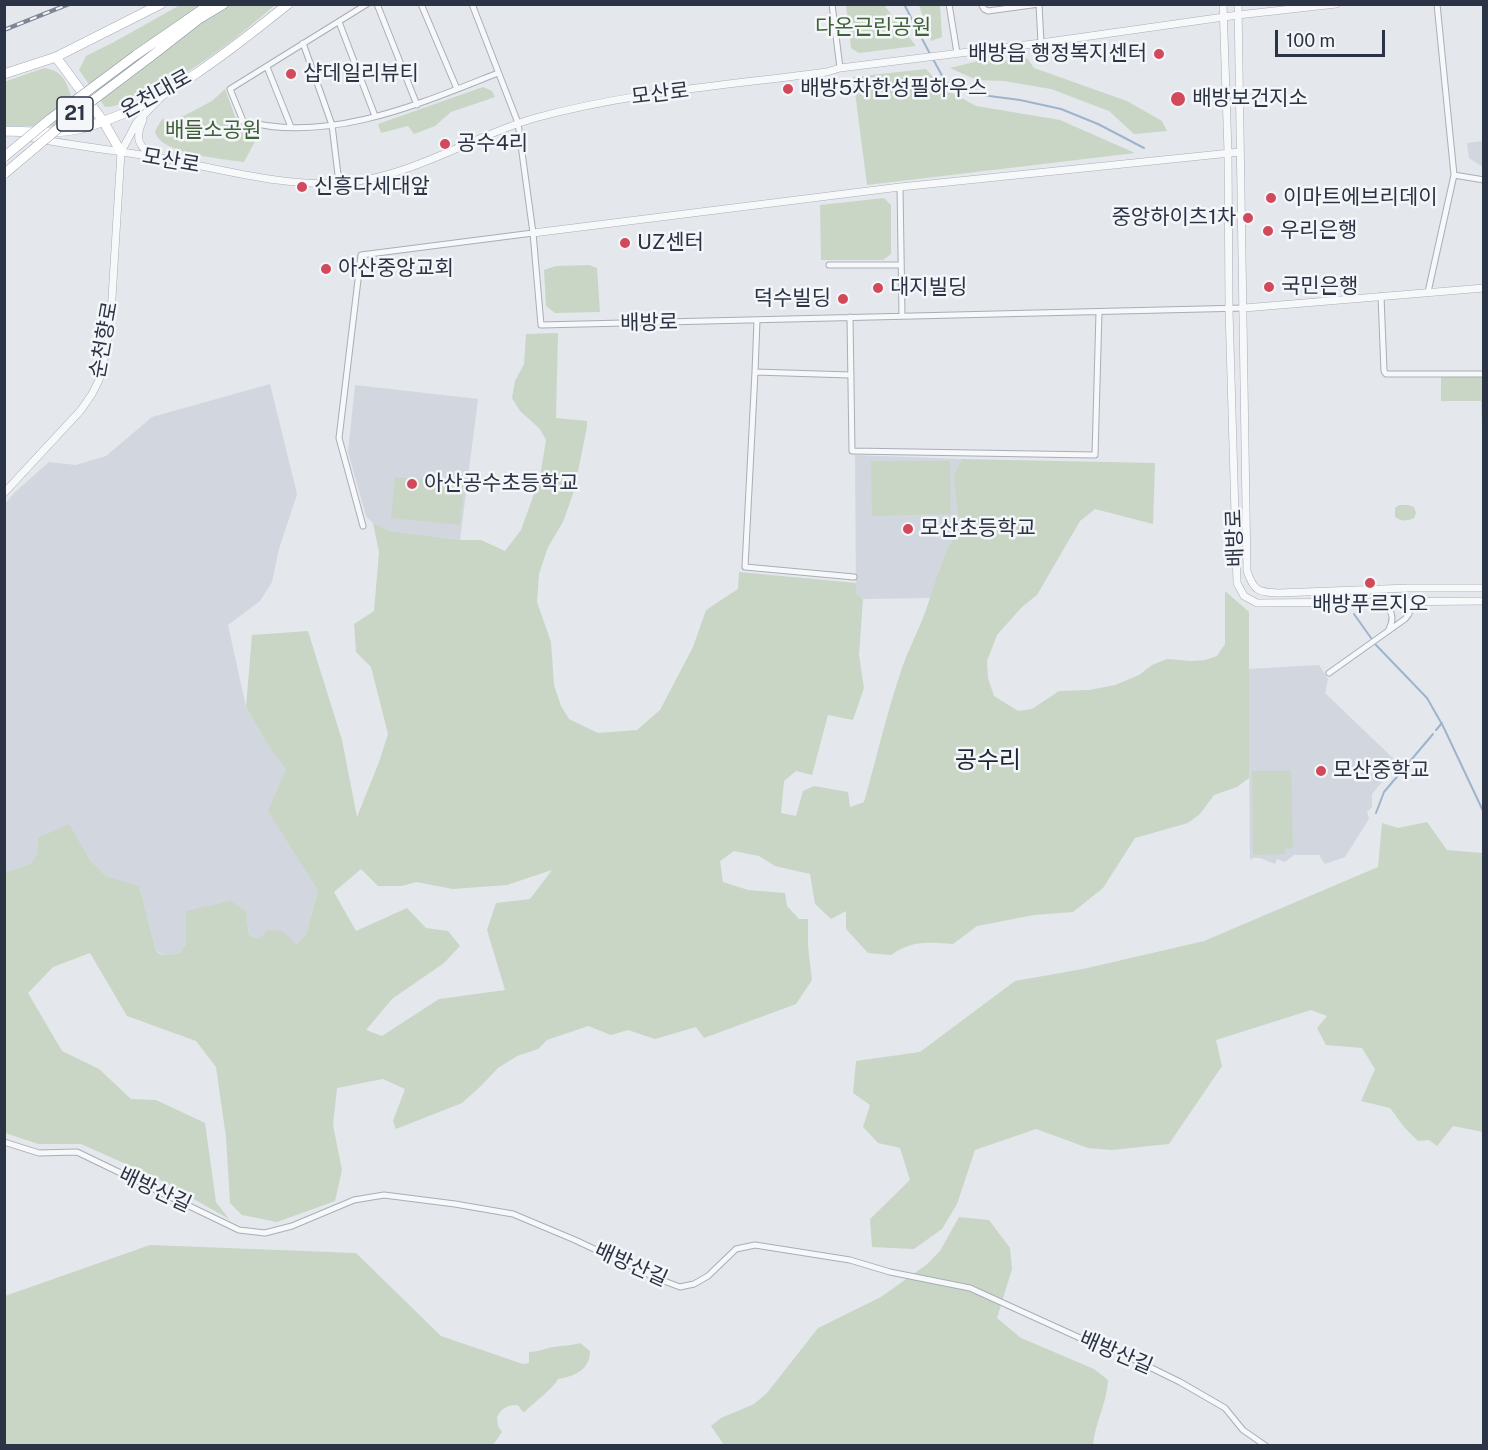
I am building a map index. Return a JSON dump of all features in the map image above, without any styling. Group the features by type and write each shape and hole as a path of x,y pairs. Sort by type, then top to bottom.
{"main road":[{"path":"4,74 56,57 161,4"},
{"name":"21","path":"4,157 50,119 136,55 210,4"},
{"name":"21","path":"4,174 80,110 199,19 224,4"},
{"name":"온천대로","path":"4,132 66,130 103,121 147,104 219,57 288,4"},
{"path":"56,57 103,121 121,152"}],"street":[{"path":"367,4 230,89 243,121 258,125 291,127 332,125 417,105 498,73"},
{"path":"377,4 417,105"},
{"path":"421,4 457,89"},
{"path":"472,4 518,123 533,233"},
{"path":"832,4 840,68"},
{"path":"949,4 953,53"},
{"path":"981,4 988,11 1039,4 1041,43"},
{"name":"배방로","path":"1223,4 1237,583 1244,596 1257,603 1484,601"},
{"name":"배방로","path":"1238,4 1247,571 1252,585 1262,592 1279,593 1484,588"},
{"name":"모산로","path":"4,132 71,146 121,152 280,180 339,183 361,180 419,165 518,123 625,98 1238,15 1336,4"},
{"path":"1428,292 1454,175 1437,4"},
{"path":"339,22 375,116"},
{"path":"303,43 332,125 339,183"},
{"path":"267,67 291,127"},
{"path":"121,152 130,132 165,93"},
{"path":"148,111 142,122 138,139 140,146 164,159"},
{"name":"순천향로","path":"4,493 81,410 99,380 107,347 111,314 121,152"},
{"path":"363,526 339,438 361,255 900,187 1240,152"},
{"path":"1454,175 1484,180"},
{"path":"900,187 902,316"},
{"name":"배방로","path":"533,233 541,325 1229,309 1484,288"},
{"path":"829,265 901,265"},
{"path":"1381,296 1384,371 1386,374 1484,374"},
{"path":"850,317 852,451 1095,455 1100,312"},
{"path":"757,320 745,567 854,577"},
{"path":"755,372 850,375"},
{"path":"1329,673 1405,619 1409,614 1411,600"},
{"path":"1380,601 1393,615 1393,622 1388,630"},
{"name":"배방산길","path":"4,1142 39,1153 77,1152 239,1230 265,1233 292,1226 354,1200 384,1195 513,1214 680,1287 694,1284 708,1276 736,1249 755,1245 850,1260 890,1272 970,1288 1080,1338 1120,1353 1180,1382 1226,1408 1243,1430 1266,1446"}],"shaded area":[{"path":"1483,141 1483,166 1481,166 1469,158 1467,143"},
{"path":"270,384 297,494 279,549 272,582 260,601 228,625 246,707 266,742 286,770 318,890 306,935 296,944 259,939 249,935 246,912 186,911 186,944 180,952 167,956 156,951 139,887 106,876 90,860 68,824 30,864 5,872 4,505 49,462 76,465 106,456 152,417"},
{"name":"아산공수초등학교","path":"355,385 478,399 460,540 390,531 373,523 366,516 348,452"},
{"name":"모산초등학교","path":"855,455 962,459 953,476 958,516 962,526 940,568 931,598 863,599 856,593"},
{"name":"모산중학교","path":"1319,665 1328,679 1325,693 1398,763 1372,794 1372,807 1367,812 1369,819 1345,857 1325,864 1319,855 1294,855 1285,862 1277,859 1275,864 1260,858 1250,860 1248,669"}],"green space":[{"path":"180,5 275,5 228,44 177,78 127,102 105,107 79,70 86,56"},
{"name":"다온근린공원","path":"846,5 884,5 916,46 859,53 851,48"},
{"path":"919,5 940,5 942,37 931,41"},
{"path":"1027,58 1034,68 1127,101 1162,121 1167,131 1134,134 1109,111 1051,89 1004,81 977,80 950,68 982,60 995,62"},
{"path":"44,68 58,73 63,78 67,84 75,113 64,126 5,126 4,82"},
{"path":"926,69 943,88 976,106 1060,120 1135,153 867,185 853,77"},
{"path":"483,87 492,91 495,97 451,112 435,126 414,134 408,126 381,133 378,124"},
{"name":"배들소공원","path":"225,89 240,130 259,134 244,162 193,154 167,145 159,139 155,131 162,119 174,121 212,101"},
{"path":"884,198 891,205 891,254 883,260 821,260 820,205"},
{"path":"589,265 597,268 600,312 555,313 546,306 544,270 556,266"},
{"path":"558,333 556,418 587,421 574,491 563,522 548,547 539,574 537,602 551,642 554,685 561,706 569,719 598,733 637,730 660,710 693,647 706,610 738,589 739,572 856,583 856,593 863,599 859,655 864,688 853,720 828,715 812,775 796,771 784,781 781,813 796,816 803,791 814,786 848,792 850,807 864,802 903,666 945,556 962,526 958,516 953,476 962,459 1155,463 1153,524 1095,509 1080,521 1037,595 1022,607 997,635 987,661 988,678 994,696 1018,711 1032,709 1059,691 1089,690 1115,685 1167,659 1191,661 1217,656 1225,644 1225,591 1249,612 1249,778 1237,787 1214,795 1200,814 1188,823 1135,838 1103,888 1073,912 1034,915 977,926 953,944 913,944 891,955 868,953 846,929 846,911 831,919 815,904 810,874 775,866 759,856 734,851 720,861 723,882 748,890 785,893 787,906 799,919 808,919 812,980 796,1004 704,1038 696,1027 655,1039 628,1030 611,1035 588,1026 547,1040 538,1049 517,1056 498,1068 462,1103 396,1129 393,1121 405,1089 383,1079 337,1088 333,1125 342,1170 335,1201 277,1222 242,1215 230,1203 226,1137 216,1067 196,1041 127,1016 90,953 53,967 28,993 62,1051 99,1069 131,1099 156,1100 205,1123 216,1202 229,1219 155,1177 81,1144 38,1144 4,1132 5,872 30,864 38,853 38,838 69,824 90,860 106,876 139,886 156,951 162,955 180,952 186,944 186,911 231,901 246,912 249,935 259,939 268,930 282,931 296,944 306,935 318,890 268,811 286,770 266,742 246,707 252,635 308,631 342,740 357,817 388,734 371,667 356,652 354,624 374,611 379,552 373,523 390,531 460,540 481,540 505,551 521,530 540,477 546,440 540,429 520,411 512,398 515,381 524,364 526,334","holes":["361,869 378,886 402,886 416,882 453,889 507,885 552,870 530,899 496,903 487,930 505,990 439,999 382,1036 366,1030 392,999 444,963 460,946 448,931 426,928 407,908 356,931 334,892"]},
{"path":"1441,377 1483,377 1483,426 1481,401 1441,401"},
{"path":"871,461 950,461 951,514 872,516"},
{"path":"395,477 464,484 460,525 391,518"},
{"path":"1399,505 1414,507 1416,513 1414,518 1400,520 1395,517 1395,508"},
{"path":"1252,771 1291,771 1293,848 1285,849 1285,854 1253,855"},
{"path":"1427,822 1447,850 1483,853 1483,1132 1453,1126 1437,1146 1429,1140 1418,1141 1390,1108 1361,1101 1375,1069 1362,1048 1326,1045 1317,1028 1327,1016 1311,1010 1216,1040 1222,1066 1169,1144 1111,1150 1088,1148 1036,1129 975,1150 957,1204 942,1229 914,1249 872,1247 870,1219 910,1180 900,1148 878,1143 863,1127 870,1105 853,1093 856,1061 920,1052 1015,981 1083,969 1204,941 1378,867 1382,823 1398,828"},
{"path":"959,1217 989,1220 1010,1248 1012,1269 997,1318 1021,1338 1094,1369 1108,1380 1106,1397 1093,1445 724,1445 711,1426 721,1418 754,1404 767,1393 818,1328 881,1297 926,1265 940,1251"},
{"path":"150,1245 356,1253 441,1336 523,1364 529,1363 529,1352 580,1343 590,1351 589,1358 580,1371 558,1379 525,1412 518,1405 507,1406 503,1409 497,1417 498,1426 502,1432 493,1445 5,1445 5,1296"}],"waterway":[{"path":"904,4 930,54"},
{"path":"933,59 946,83 974,94 1020,100 1061,109 1098,124 1144,148"},
{"path":"1354,614 1376,645 1427,698 1443,726 1484,813"},
{"path":"1436,730 1442,723"},
{"path":"1376,813 1384,792 1433,734"}],"railway":[{"path":"4,30 69,4"}],"place":[{"name":"배방읍 행정복지센터","path":"1159,54"},
{"name":"샵데일리뷰티","path":"291,74"},
{"name":"배방5차한성필하우스","path":"788,89"},
{"name":"배방보건지소","path":"1178,99"},
{"name":"공수4리","path":"445,144"},
{"name":"신흥다세대앞","path":"302,187"},
{"name":"이마트에브리데이","path":"1271,198"},
{"name":"중앙하이츠1차","path":"1248,218"},
{"name":"우리은행","path":"1268,231"},
{"name":"UZ센터","path":"625,243"},
{"name":"아산중앙교회","path":"326,269"},
{"name":"국민은행","path":"1269,287"},
{"name":"대지빌딩","path":"878,288"},
{"name":"덕수빌딩","path":"843,299"},
{"name":"아산공수초등학교","path":"412,484"},
{"name":"모산초등학교","path":"908,529"},
{"name":"배방푸르지오","path":"1370,583"},
{"name":"모산중학교","path":"1321,771"}],"district":[{"name":"공수리","path":"988,761"}]}
